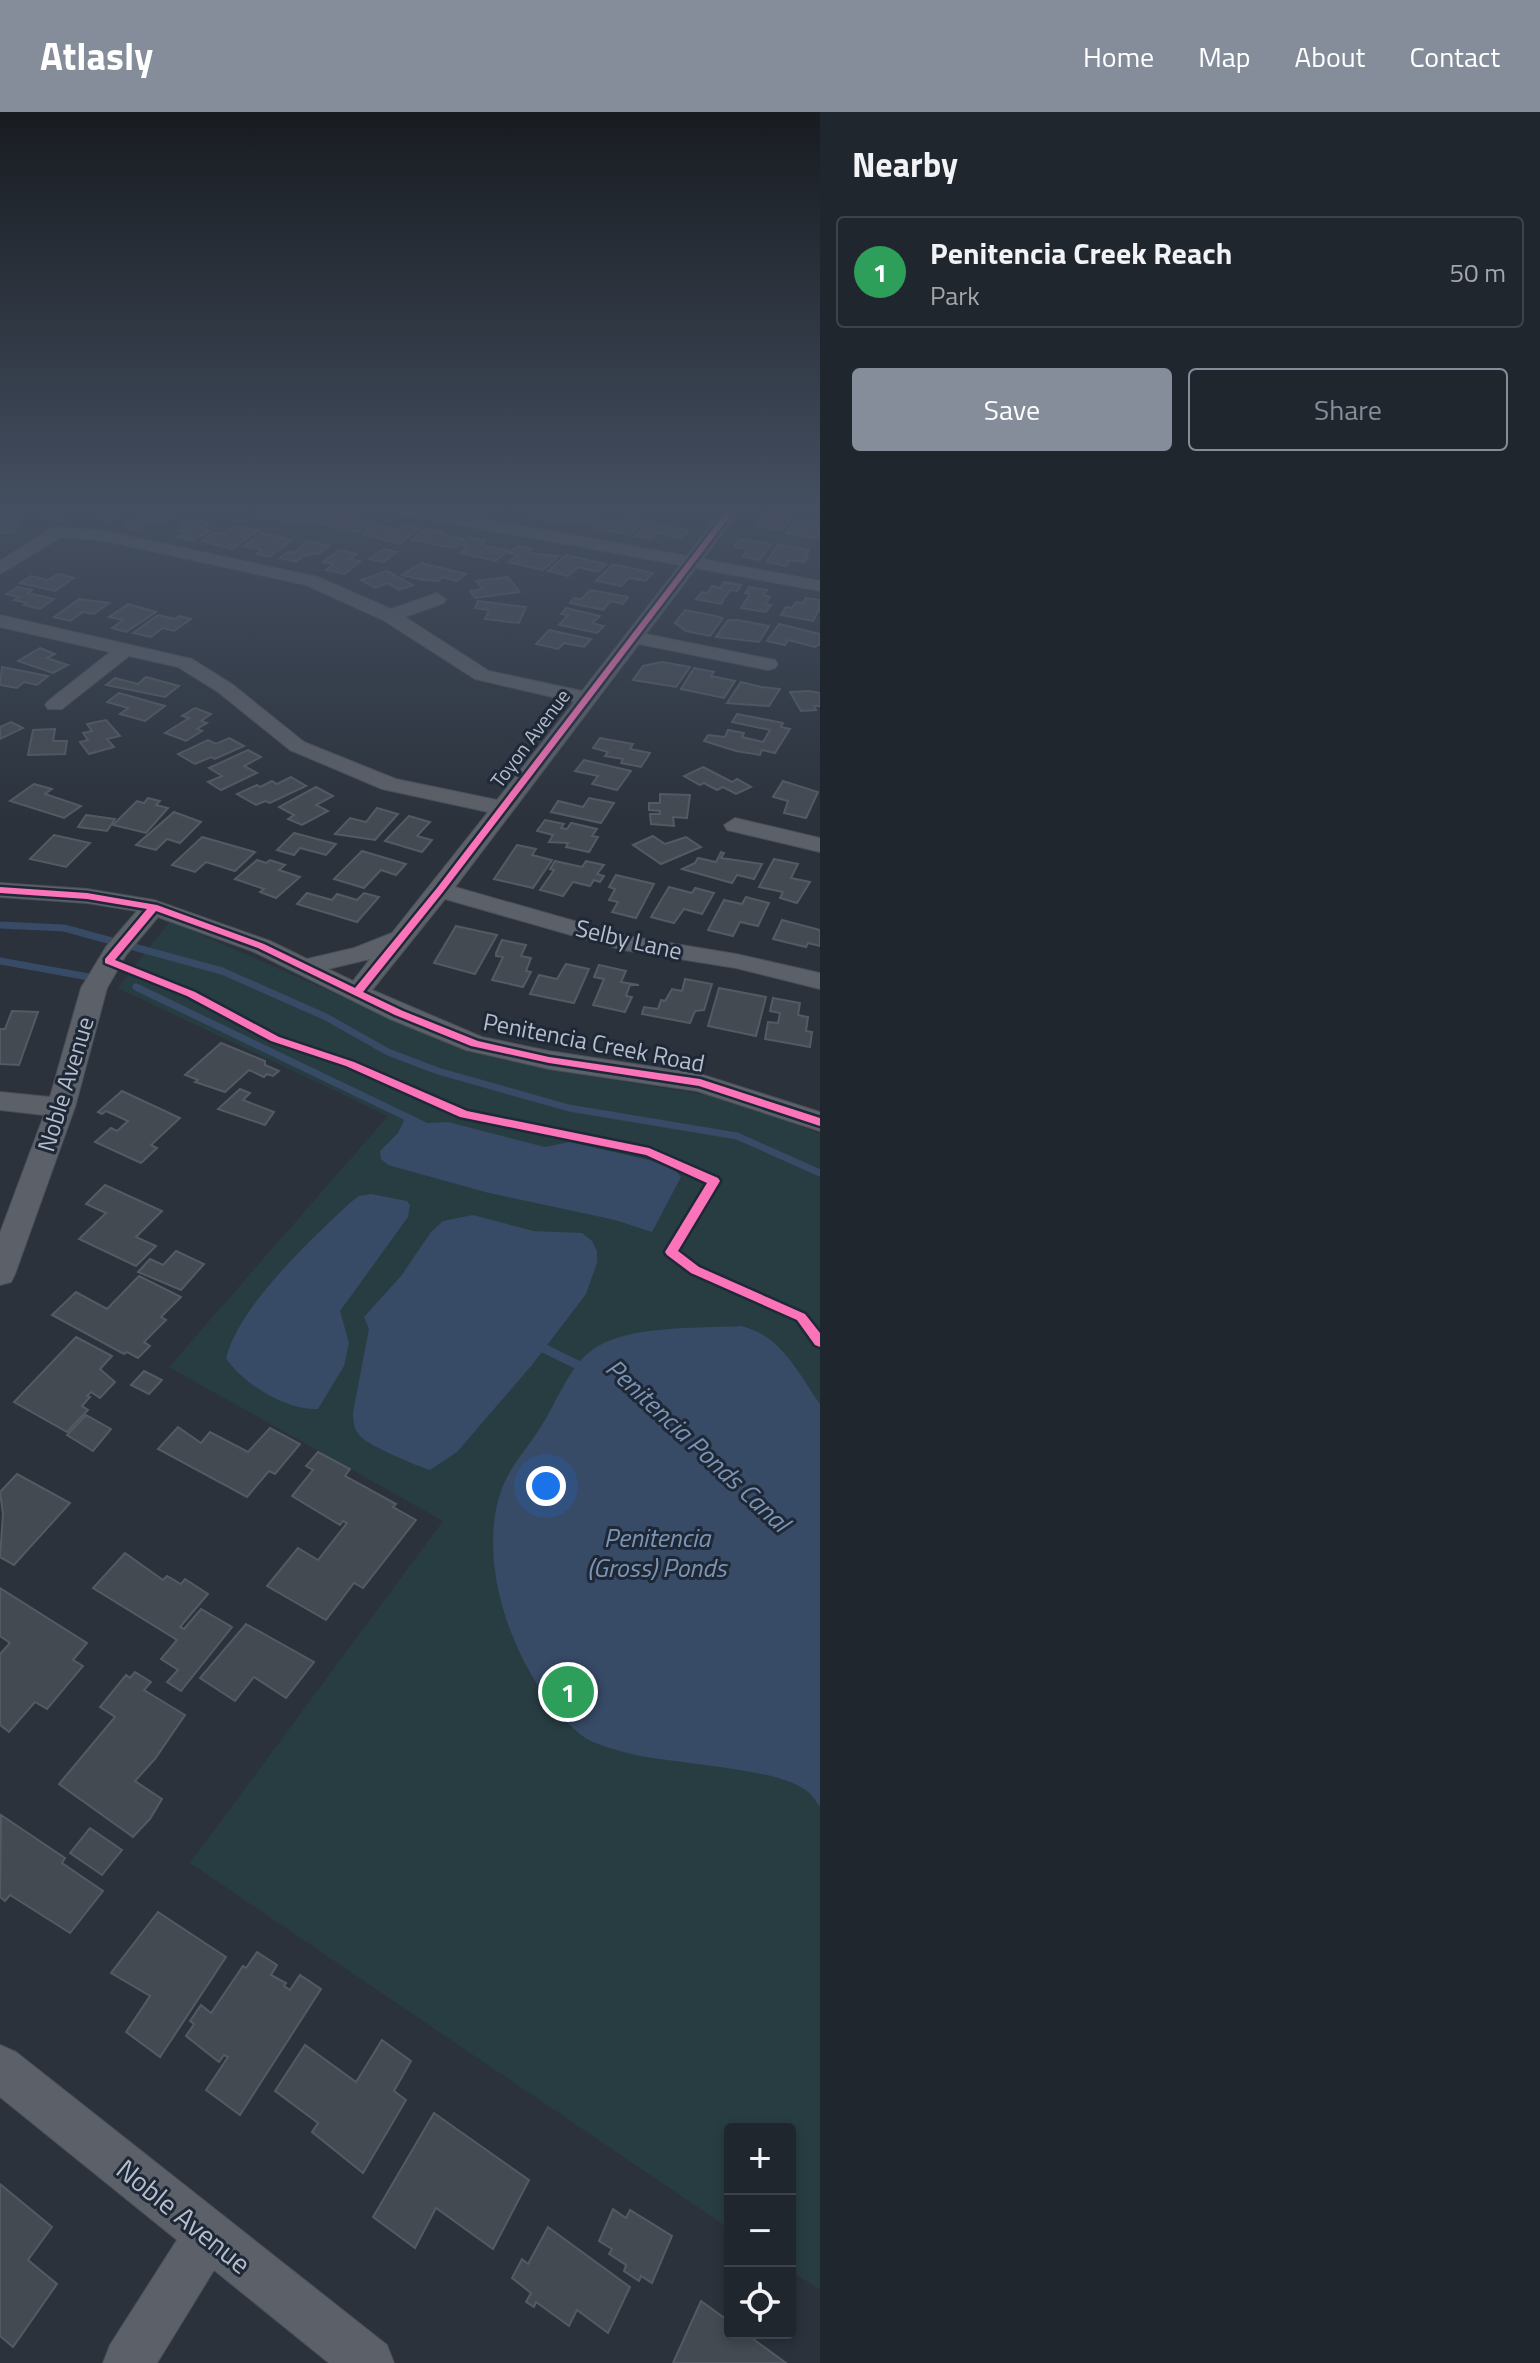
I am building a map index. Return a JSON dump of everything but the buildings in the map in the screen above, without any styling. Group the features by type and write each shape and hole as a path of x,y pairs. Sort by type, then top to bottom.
{"street":[{"path":"383,613 482,675 585,698"},
{"path":"390,616 398,613"},
{"name":"Toyon Avenue","path":"358,991 404,937 652,613"},
{"path":"0,621 185,663 225,688 297,746 390,784 502,808"},
{"path":"633,637 768,664"},
{"path":"55,705 126,649"},
{"path":"735,825 820,845"},
{"name":"Penitencia Creek Road","path":"0,890 87,896 154,907 308,966 399,1013 475,1044 549,1060 700,1083 820,1122"},
{"name":"Selby Lane","path":"440,890 542,917 623,943 736,961 820,981"},
{"name":"Noble Avenue","path":"0,1274 61,1107 94,988 115,952 154,907"},
{"path":"308,966 362,954 404,937"},
{"path":"0,1101 61,1107"},
{"name":"Noble Avenue","path":"0,2068 369,2363"},
{"path":"128,2363 208,2235"}],"green space":[{"path":"170,921 466,1051 539,1068 706,1095 774,1115 820,1134 820,2290 796,2274 796,2123 724,2123 724,2225 190,1863 443,1521 169,1367 388,1116 118,988"}],"water":[{"path":"411,1115 427,1123 448,1122 545,1147 570,1142 649,1160 674,1169 681,1177 652,1232 615,1220 485,1192 388,1165 381,1159 380,1151 398,1133 406,1116"},
{"path":"371,1194 407,1201 410,1205 408,1217 340,1311 349,1343 344,1366 318,1409 292,1405 266,1394 243,1377 226,1358 234,1338 261,1295 298,1254 351,1202 359,1196"},
{"path":"473,1215 533,1231 582,1233 592,1241 597,1251 597,1263 586,1294 532,1365 457,1452 430,1470 373,1445 355,1428 353,1412 369,1329 364,1317 401,1276 431,1232 443,1221"},
{"name":"Penitencia (Gross) Ponds","path":"741,1326 778,1346 820,1404 820,1806 808,1792 773,1777 640,1756 585,1738 558,1712 537,1684 506,1618 497,1582 493,1546 496,1512 505,1481 584,1356 607,1342 644,1332"}],"waterway":[{"path":"0,925 64,928 222,971 326,1017 388,1052 438,1071 569,1108 737,1136 820,1173"},
{"name":"Penitencia Ponds Canal","path":"0,961 89,977"},
{"name":"Penitencia Ponds Canal","path":"136,987 413,1120"},
{"name":"Penitencia Ponds Canal","path":"537,1345 586,1369"}],"cycle path":[{"path":"358,991 440,890 652,613"},
{"path":"0,890 87,896 154,907 261,946 399,1013 475,1044 549,1060 700,1083 820,1122"},
{"path":"154,907 109,961 191,994 275,1039 350,1064 464,1114 649,1152 714,1181 671,1252 695,1270 801,1317 820,1342"}],"place":[{"name":"Penitencia Creek Reach","path":"568,1692"}]}
